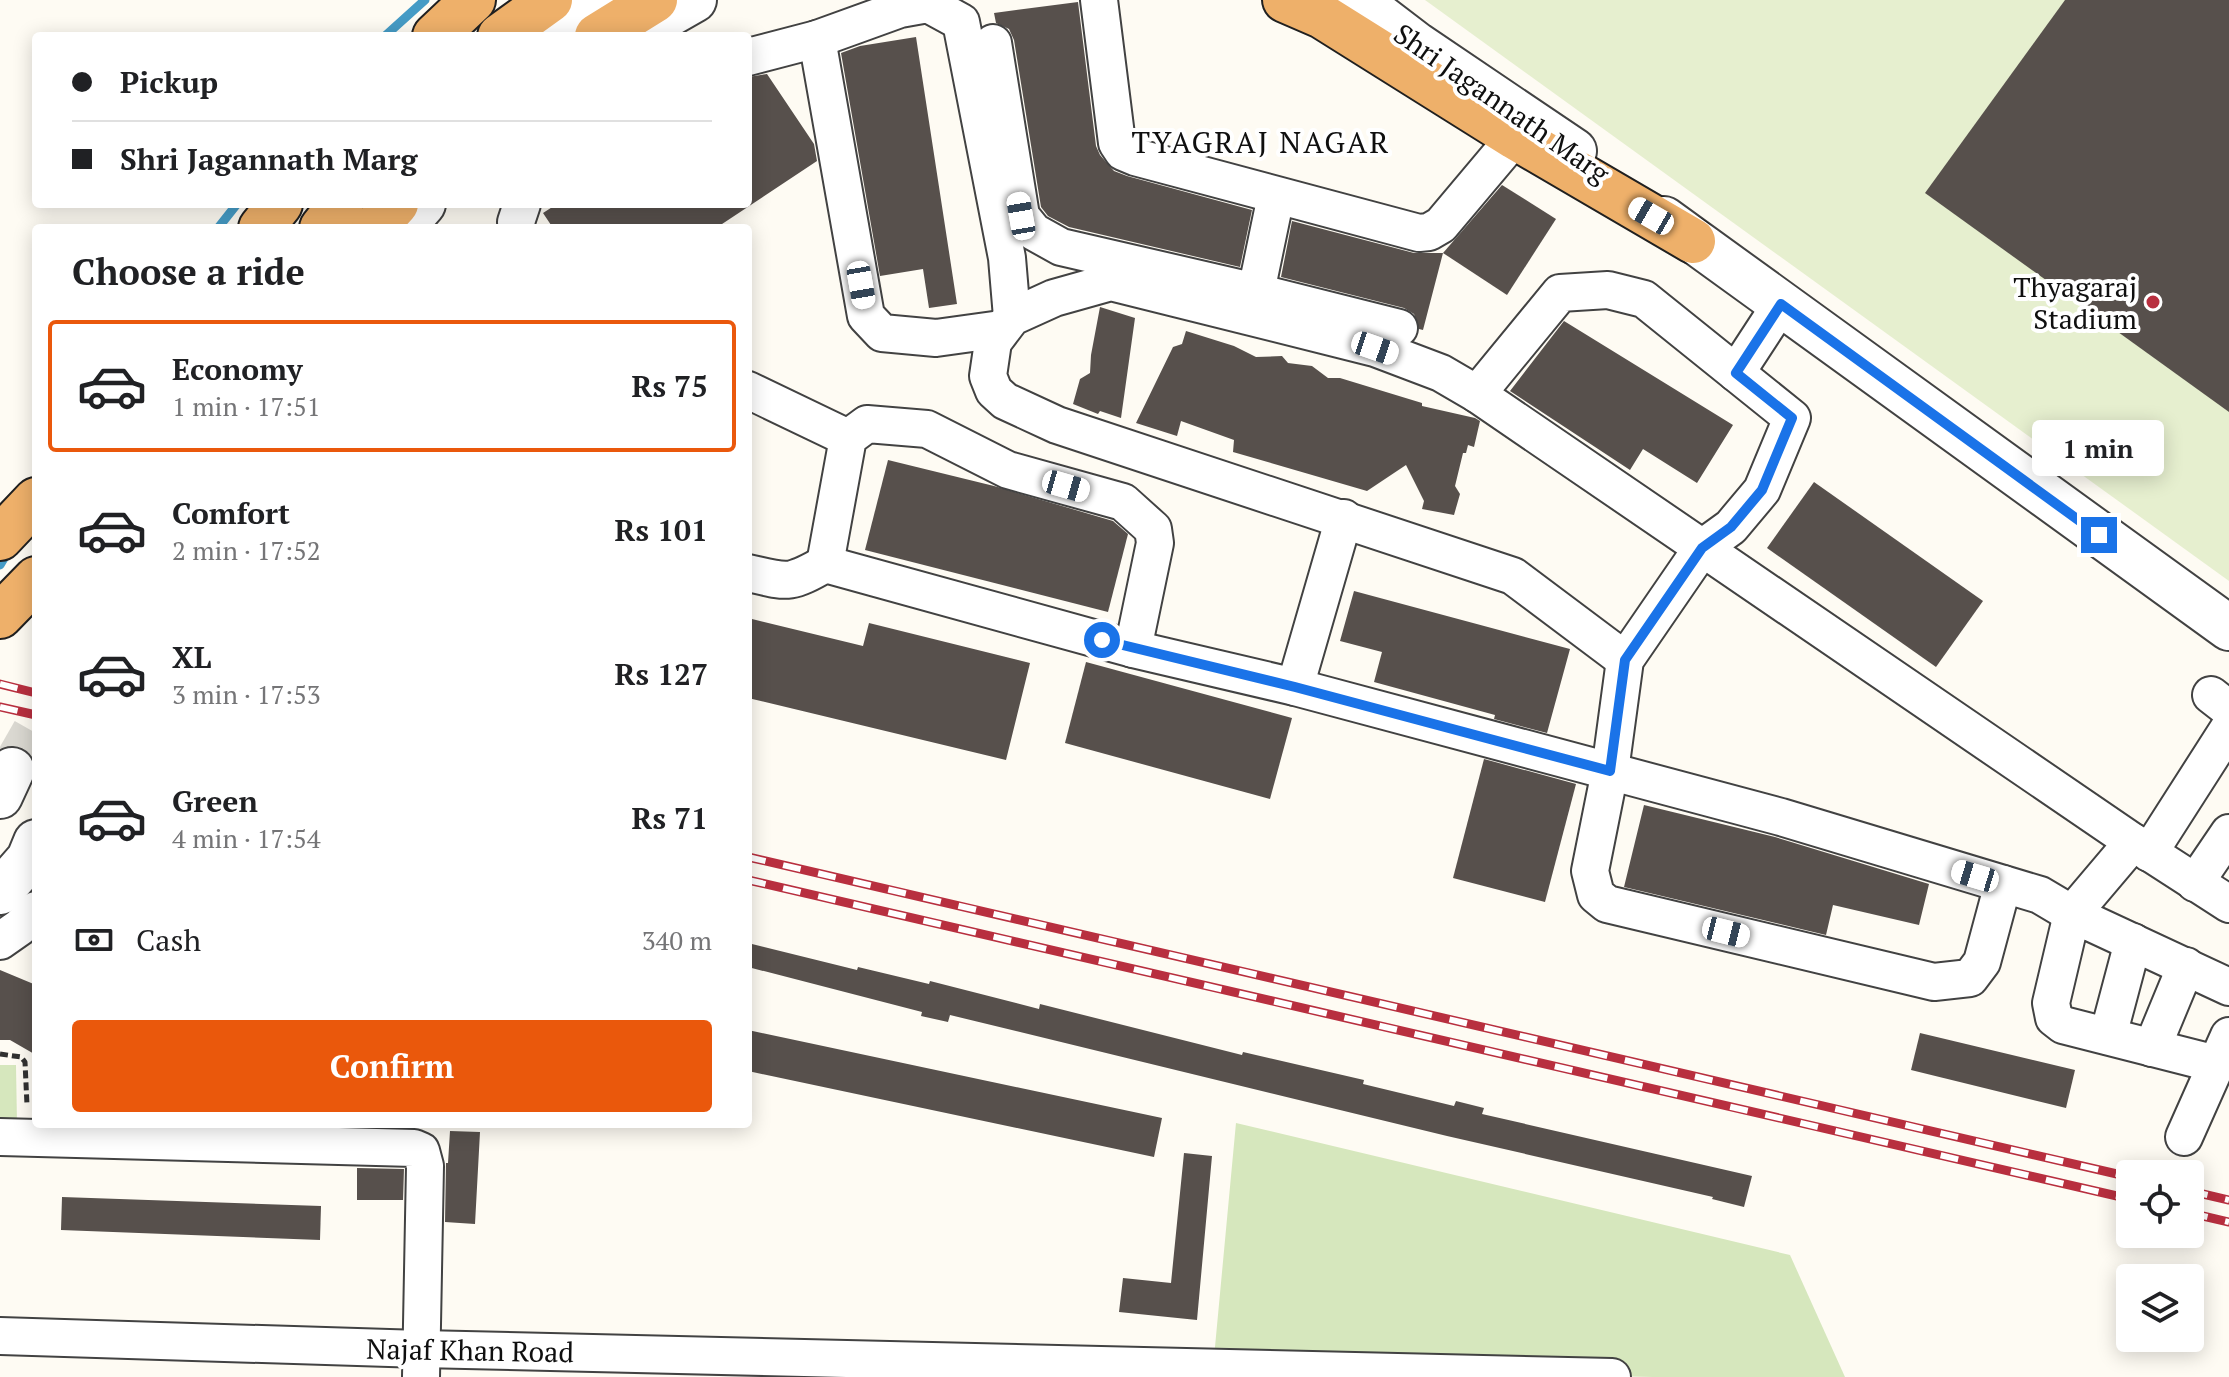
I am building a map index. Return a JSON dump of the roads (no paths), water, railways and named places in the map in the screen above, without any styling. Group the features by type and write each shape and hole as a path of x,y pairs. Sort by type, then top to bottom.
{"highway":[{"path":"439,32 473,0"},
{"path":"515,32 577,15 655,0"},
{"path":"1285,0 1322,16 1513,135 1693,241"},
{"path":"264,224 277,208"},
{"path":"325,224 338,208"},
{"path":"378,224 392,208"},
{"path":"0,538 32,504"},
{"path":"0,616 32,583"}],"street":[{"path":"638,32 694,0"},
{"path":"1099,0 1114,127 1117,143 1123,152 1405,230 1429,232 1441,225 1513,135"},
{"name":"Shri Jagannath Marg","path":"1358,0 1417,45 1555,137 1693,241 2229,628"},
{"path":"752,56 817,39 900,4 928,4 961,22 1007,258 1007,323 993,342 988,376 994,391 1005,401 1057,425 1513,576 1625,660"},
{"path":"817,39 866,316 882,333 936,338 1007,323 1054,298 1111,282 1375,348 1441,373 1477,394 2229,904"},
{"path":"993,43 1021,216 1034,232 1061,247 1399,328"},
{"path":"1256,292 1276,196"},
{"path":"347,224 361,208"},
{"path":"406,224 420,208"},
{"path":"1477,394 1560,293 1608,290 1644,299 1792,418 1762,490 1731,527 1702,548 1625,660 1610,771 1590,871 1596,895 1607,904 1934,982 1970,978 1982,962 2003,884"},
{"path":"1736,373 1781,304"},
{"path":"752,392 848,438"},
{"path":"825,564 848,438 867,424 927,429 1008,470 1123,502 1153,529 1155,543 1133,649"},
{"path":"1295,687 1344,518"},
{"path":"752,574 796,580 825,564 1133,649 1295,687 1781,817 2040,895 2072,914 2229,987"},
{"path":"2184,1137 2223,1050 2152,1048 2063,1025 2054,1018 2051,1003 2072,914 2141,847 2229,728"},
{"path":"2195,883 2229,833"},
{"path":"0,892 32,852"},
{"path":"0,941 32,914"},
{"path":"2108,1036 2133,942"},
{"path":"2152,1048 2186,966"},
{"path":"14,1137 414,1148 421,1151 425,1166 421,1363"},
{"name":"Najaf Khan Road","path":"0,1336 421,1363 1612,1377"}],"waterway":[{"path":"389,32 425,0"},
{"path":"221,224 234,208"},
{"path":"0,565 9,550"}],"tunnel":[{"path":"12,770 32,735"}],"railway":[{"path":"0,684 32,692"},
{"path":"0,707 32,714"},
{"path":"752,858 2116,1174"},
{"path":"752,881 2116,1196"},
{"path":"2204,1194 2229,1200"},
{"path":"2204,1216 2229,1222"}],"place":[{"name":"Thyagaraj Stadium","path":"2153,302"}],"district":[{"name":"TYAGRAJ NAGAR","path":"1261,142"}]}
